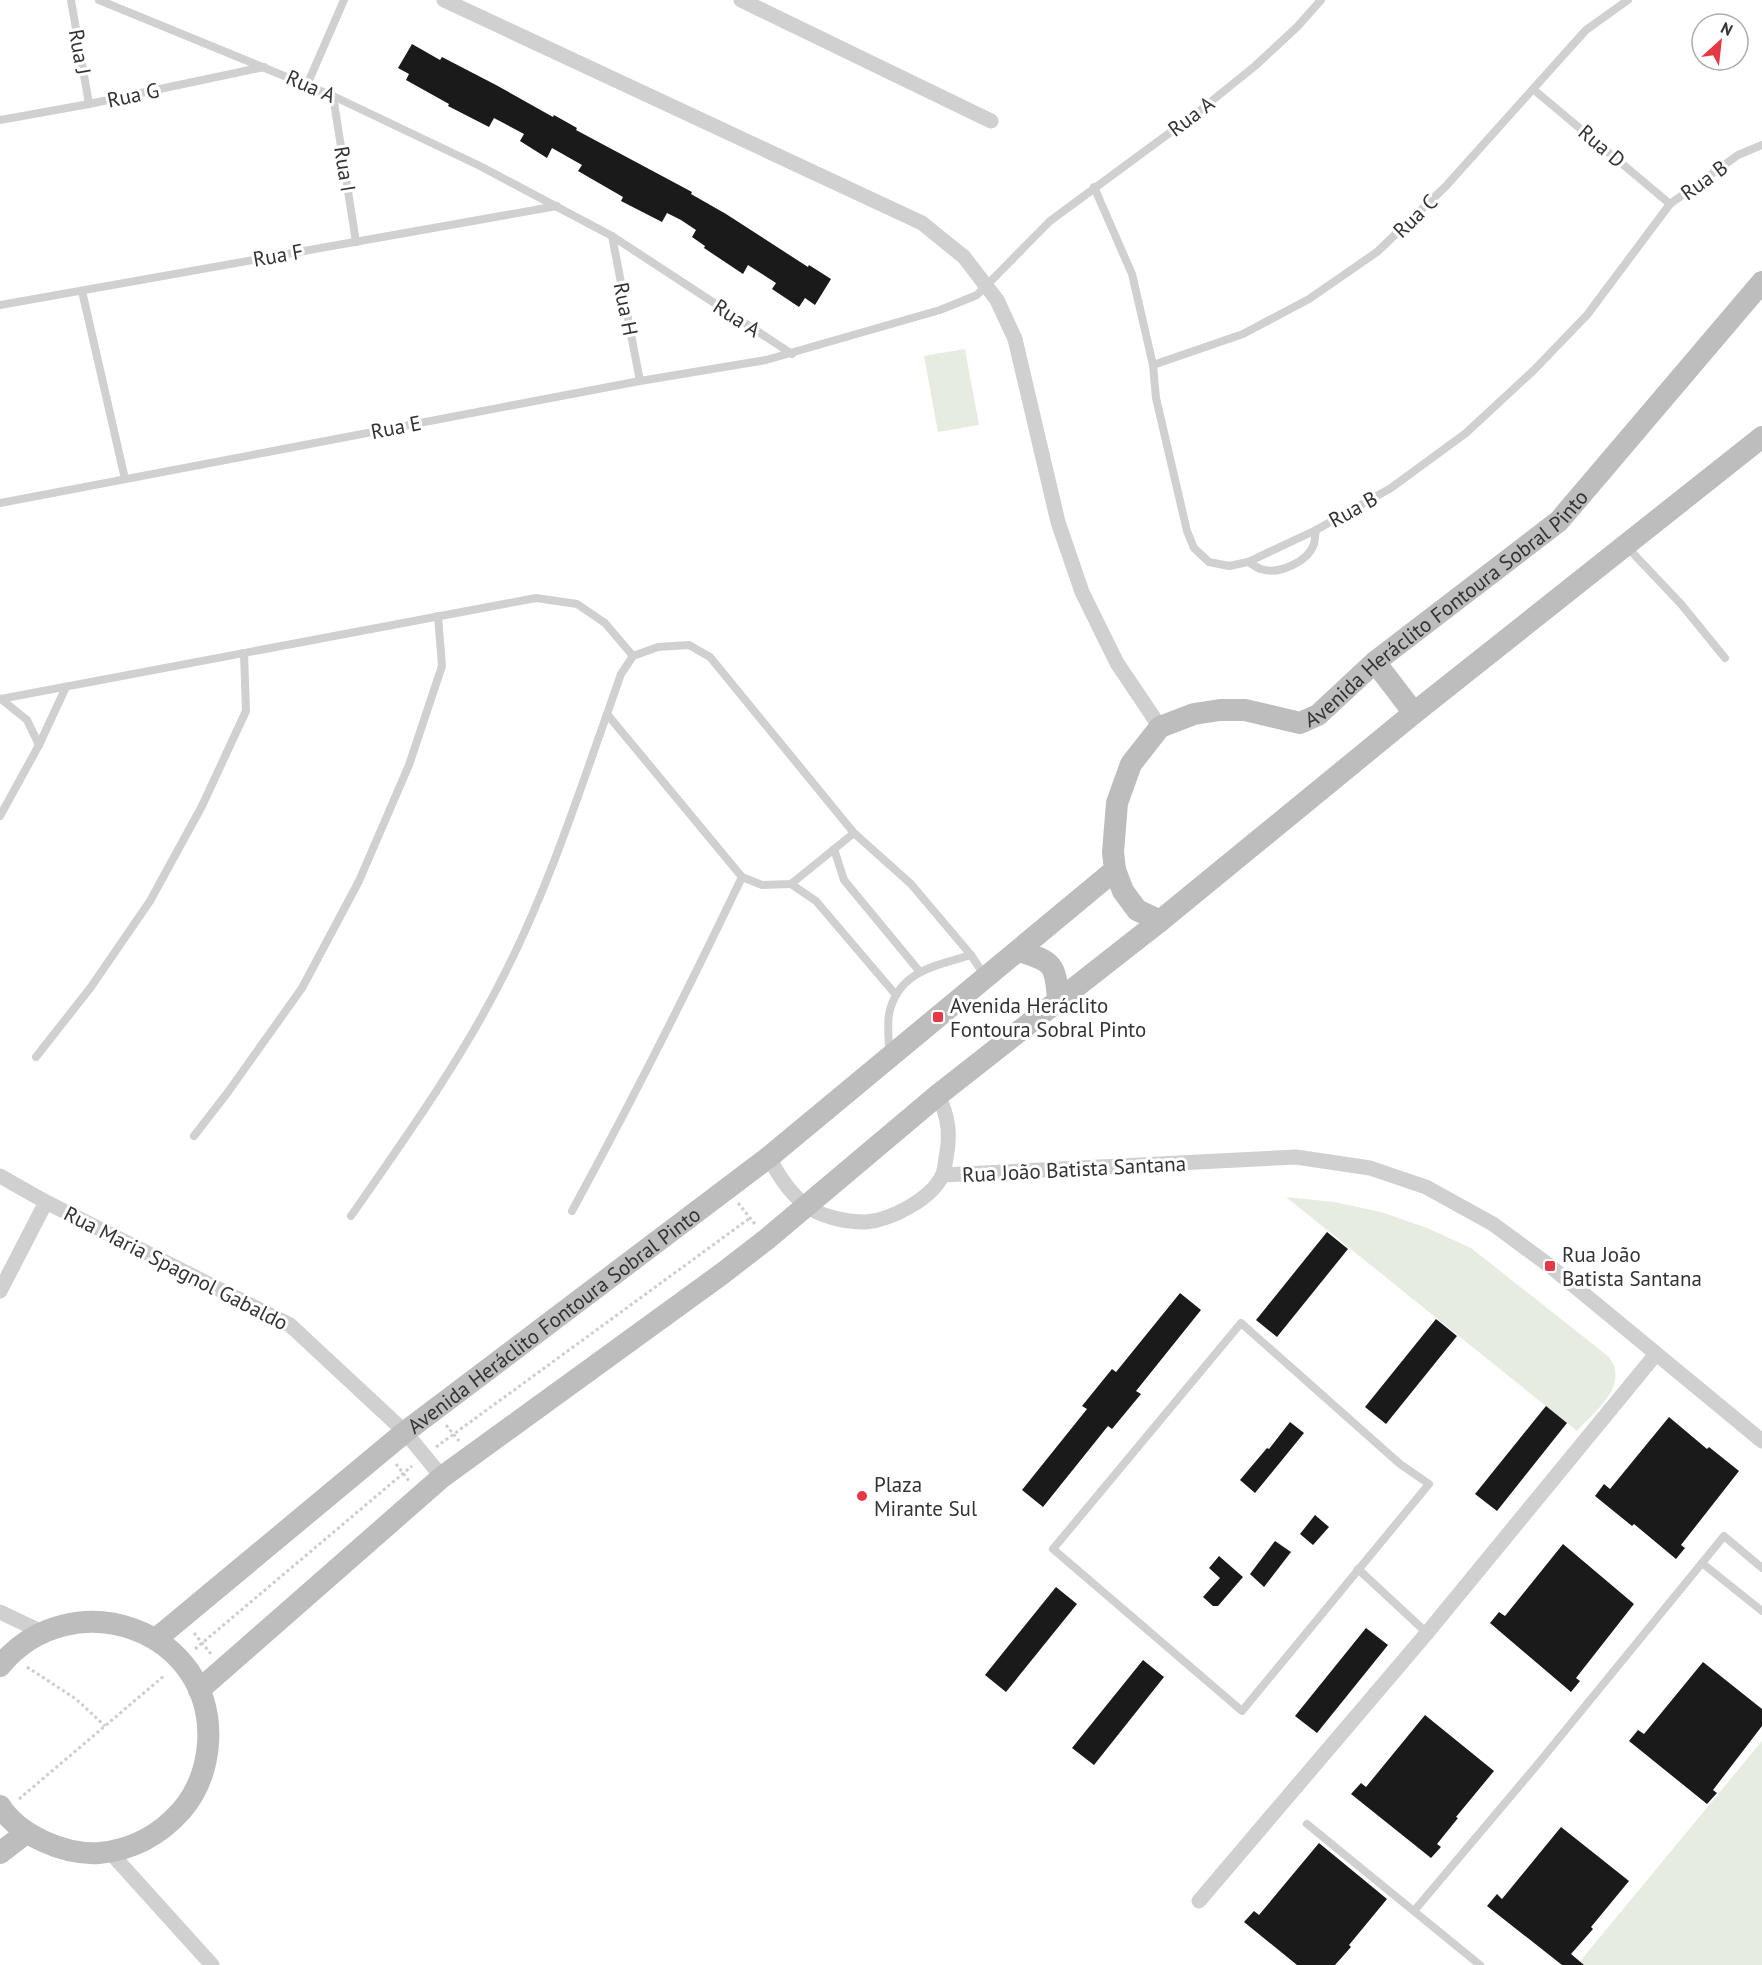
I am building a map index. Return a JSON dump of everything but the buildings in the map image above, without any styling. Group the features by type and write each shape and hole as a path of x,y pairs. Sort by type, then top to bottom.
{"street":[{"path":"444,0 922,223 964,257 997,300 1015,339 1042,446 1058,522 1082,592 1117,663 1160,727 1131,764 1117,804 1113,852 1115,870 1123,891 1137,910 1160,921"},
{"path":"741,0 762,4 991,121"},
{"name":"Avenida Heráclito Fontoura Sobral Pinto","path":"1160,727 1194,714 1220,710 1245,710 1300,723 1318,715 1375,662 1559,521 1762,282"},
{"path":"199,1690 442,1477 767,1239 938,1095 1160,921 1413,714 1762,436"},
{"path":"1375,662 1413,714"},
{"name":"Avenida Heráclito Fontoura Sobral Pinto","path":"156,1639 405,1432 769,1157 1115,870"},
{"path":"1018,951 1044,960 1053,968 1057,981 1058,1001"},
{"path":"769,1157 783,1182 806,1206 835,1219 867,1222 896,1213 927,1196 943,1175 950,1141 947,1114 938,1095"},
{"name":"Rua João Batista Santana","path":"943,1175 1296,1157 1370,1168 1426,1187 1493,1224 1550,1266 1762,1441"},
{"name":"Rua Maria Spagnol Gabaldo","path":"0,1176 46,1202 290,1325 405,1432 442,1477"},
{"path":"0,1291 46,1202"},
{"path":"1198,1901 1427,1634 1656,1354"},
{"path":"0,1612 42,1632"},
{"path":"2,1809 26,1833 60,1849 98,1853 135,1846 167,1827 192,1799 206,1764 209,1727 199,1690 181,1661 156,1639 119,1624 80,1621 42,1632 24,1642 4,1661"},
{"path":"0,1854 26,1833"},
{"path":"109,1851 212,1965"}],"lane":[{"name":"Rua J","path":"70,0 89,104"},
{"name":"Rua A","path":"99,0 308,85 480,166 612,237 792,354 940,310 977,295 1050,221 1198,112 1255,66 1322,0"},
{"path":"308,85 344,0"},
{"name":"Rua C","path":"1153,364 1243,334 1309,299 1377,252 1446,186 1586,30 1628,0"},
{"name":"Rua G","path":"0,120 266,67"},
{"name":"Rua D","path":"1533,89 1670,204"},
{"name":"Rua I","path":"333,96 356,242"},
{"name":"Rua B","path":"1094,187 1132,274 1153,364 1156,398 1187,531 1194,548 1209,562 1229,566 1248,562 1316,530 1391,488 1466,433 1517,386 1587,315 1670,204 1738,155 1762,145"},
{"name":"Rua F","path":"0,305 557,206"},
{"name":"Rua H","path":"612,237 640,381"},
{"path":"82,291 125,479"},
{"name":"Rua E","path":"0,503 792,354"},
{"path":"1248,562 1262,570 1276,570 1291,566 1303,558 1313,546 1316,530"},
{"path":"1626,546 1681,604 1725,658"},
{"path":"0,699 536,598 577,604 605,623 633,656"},
{"path":"194,1136 302,988 359,881 410,765 442,666 438,616"},
{"path":"351,1216 461,1055 505,973 549,879 621,674 633,656 658,647 689,645 710,657 854,833 911,884 986,977"},
{"path":"36,1057 91,987 150,901 202,806 246,711 244,653"},
{"path":"0,816 39,745 66,687"},
{"path":"0,699 27,720 39,745"},
{"path":"607,714 741,877 762,885 791,884 816,901 896,995"},
{"path":"791,884 854,833"},
{"path":"834,849 844,880 920,972"},
{"path":"572,1210 667,1032 741,877"},
{"path":"889,1057 889,1015 896,995 906,980 920,972 971,956"},
{"path":"1241,1323 1400,1464 1430,1484 1358,1569 1242,1711 1053,1549 1241,1323"},
{"path":"1413,1911 1537,1765 1724,1536 1762,1569"},
{"path":"1702,1563 1762,1611"},
{"path":"1358,1569 1427,1634"},
{"path":"1307,1824 1480,1965"}],"path":[{"path":"726,1188 767,1239"},
{"path":"2,1809 105,1726 403,1473 453,1434 750,1218"},
{"path":"433,1410 470,1455"},
{"path":"384,1449 421,1496"},
{"path":"181,1618 223,1669"},
{"path":"4,1661 76,1699 105,1726"}],"shaded area":[{"path":"965,349 979,425 938,432 924,356"},
{"path":"1286,1197 1334,1202 1381,1212 1427,1228 1471,1248 1609,1357 1614,1367 1615,1378 1608,1397 1577,1431"},
{"path":"1762,1741 1762,1965 1577,1965"}],"place":[{"name":"Avenida Heráclito Fontoura Sobral Pinto","path":"938,1017"},
{"name":"Rua João Batista Santana","path":"1550,1266"},
{"name":"Plaza Mirante Sul","path":"862,1496"}]}
